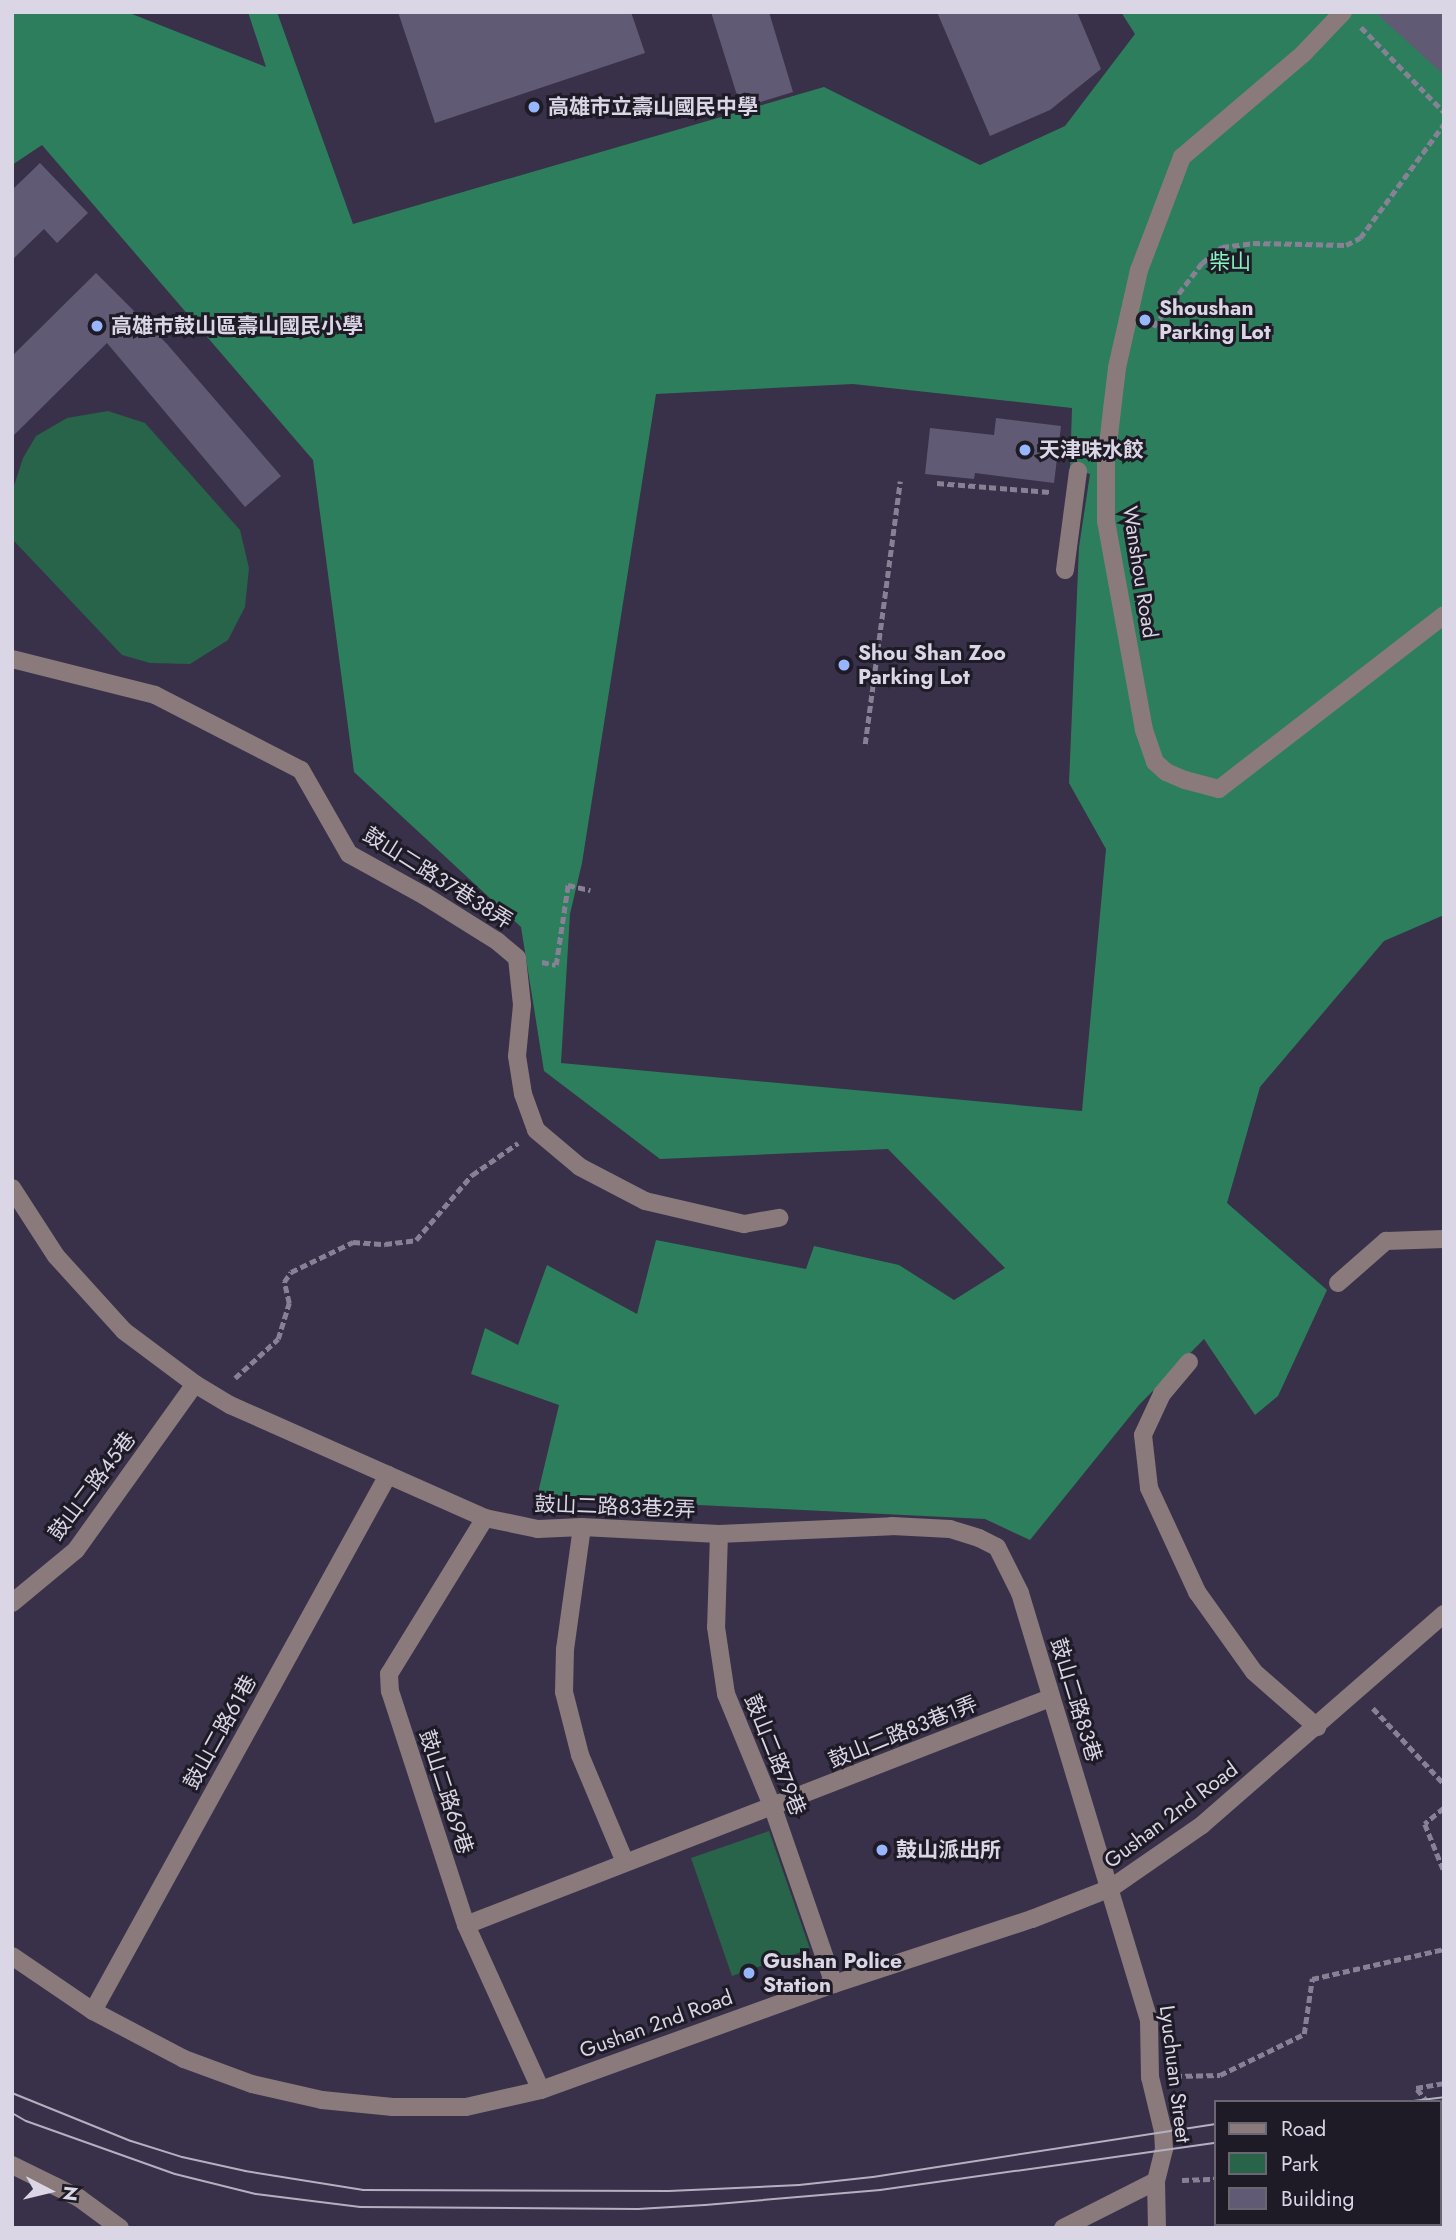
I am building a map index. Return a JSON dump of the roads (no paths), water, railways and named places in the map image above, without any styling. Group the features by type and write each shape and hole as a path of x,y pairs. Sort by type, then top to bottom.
{"street":[{"name":"Wanshou Road","path":"1348,16 1182,157 1139,270 1122,345 1106,462 1106,521 1144,730 1155,762 1166,772 1219,789 1444,615"},
{"path":"1065,570 1078,471"},
{"name":"鼓山二路37巷38弄","path":"12,659 155,695 301,771 349,854 425,895 497,941 517,958 522,1005 517,1056 523,1094 536,1130 580,1167 645,1201 744,1224 779,1218"},
{"name":"鼓山二路83巷2弄","path":"12,1188 56,1256 124,1331 212,1396 485,1518 538,1529 582,1527 719,1534 892,1526 950,1530 979,1538"},
{"path":"1338,1283 1386,1241 1444,1239"},
{"path":"1189,1362 1162,1394 1143,1435 1149,1488 1196,1592 1254,1672 1317,1727"},
{"name":"鼓山二路45巷","path":"12,1603 76,1550 195,1384"},
{"name":"鼓山二路61巷","path":"93,2011 388,1475"},
{"name":"鼓山二路69巷","path":"485,1518 389,1674 390,1691 466,1925 541,2090"},
{"path":"582,1527 565,1649 564,1692 580,1755 625,1862"},
{"name":"鼓山二路79巷","path":"719,1534 716,1628 726,1694 773,1808 834,1984"},
{"name":"鼓山二路83巷","path":"979,1538 997,1547 1020,1593 1050,1698 1111,1888"},
{"name":"Gushan 2nd Road","path":"12,1956 93,2011 184,2059 253,2084 322,2100 393,2107 466,2106 541,2090 834,1984 1032,1919 1111,1888 1202,1825 1444,1614"},
{"name":"鼓山二路83巷1弄","path":"466,1925 625,1862 773,1808 1050,1698"},
{"name":"Lyuchuan Street","path":"1111,1888 1149,2020 1150,2077 1163,2131 1164,2149 1156,2181 1157,2228"},
{"path":"12,2165 79,2198 120,2228"},
{"path":"1063,2228 1156,2181"}],"tram line":[{"path":"12,2093 131,2141 182,2157 245,2171 363,2190 669,2191 799,2185 873,2177 1214,2124"},
{"path":"1421,2100 1444,2097"},
{"path":"12,2113 26,2121 175,2174 256,2194 360,2207 638,2209 705,2205 880,2190 1214,2143"}],"place":[{"name":"高雄市立壽山國民中學","path":"534,107"},
{"name":"Shoushan Parking Lot","path":"1145,320"},
{"name":"高雄市鼓山區壽山國民小學","path":"97,326"},
{"name":"天津味水餃","path":"1025,450"},
{"name":"Shou Shan Zoo Parking Lot","path":"844,665"},
{"name":"鼓山派出所","path":"882,1850"},
{"name":"Gushan Police Station","path":"749,1973"}],"park label":[{"name":"柴山","path":"1230,262"}]}
